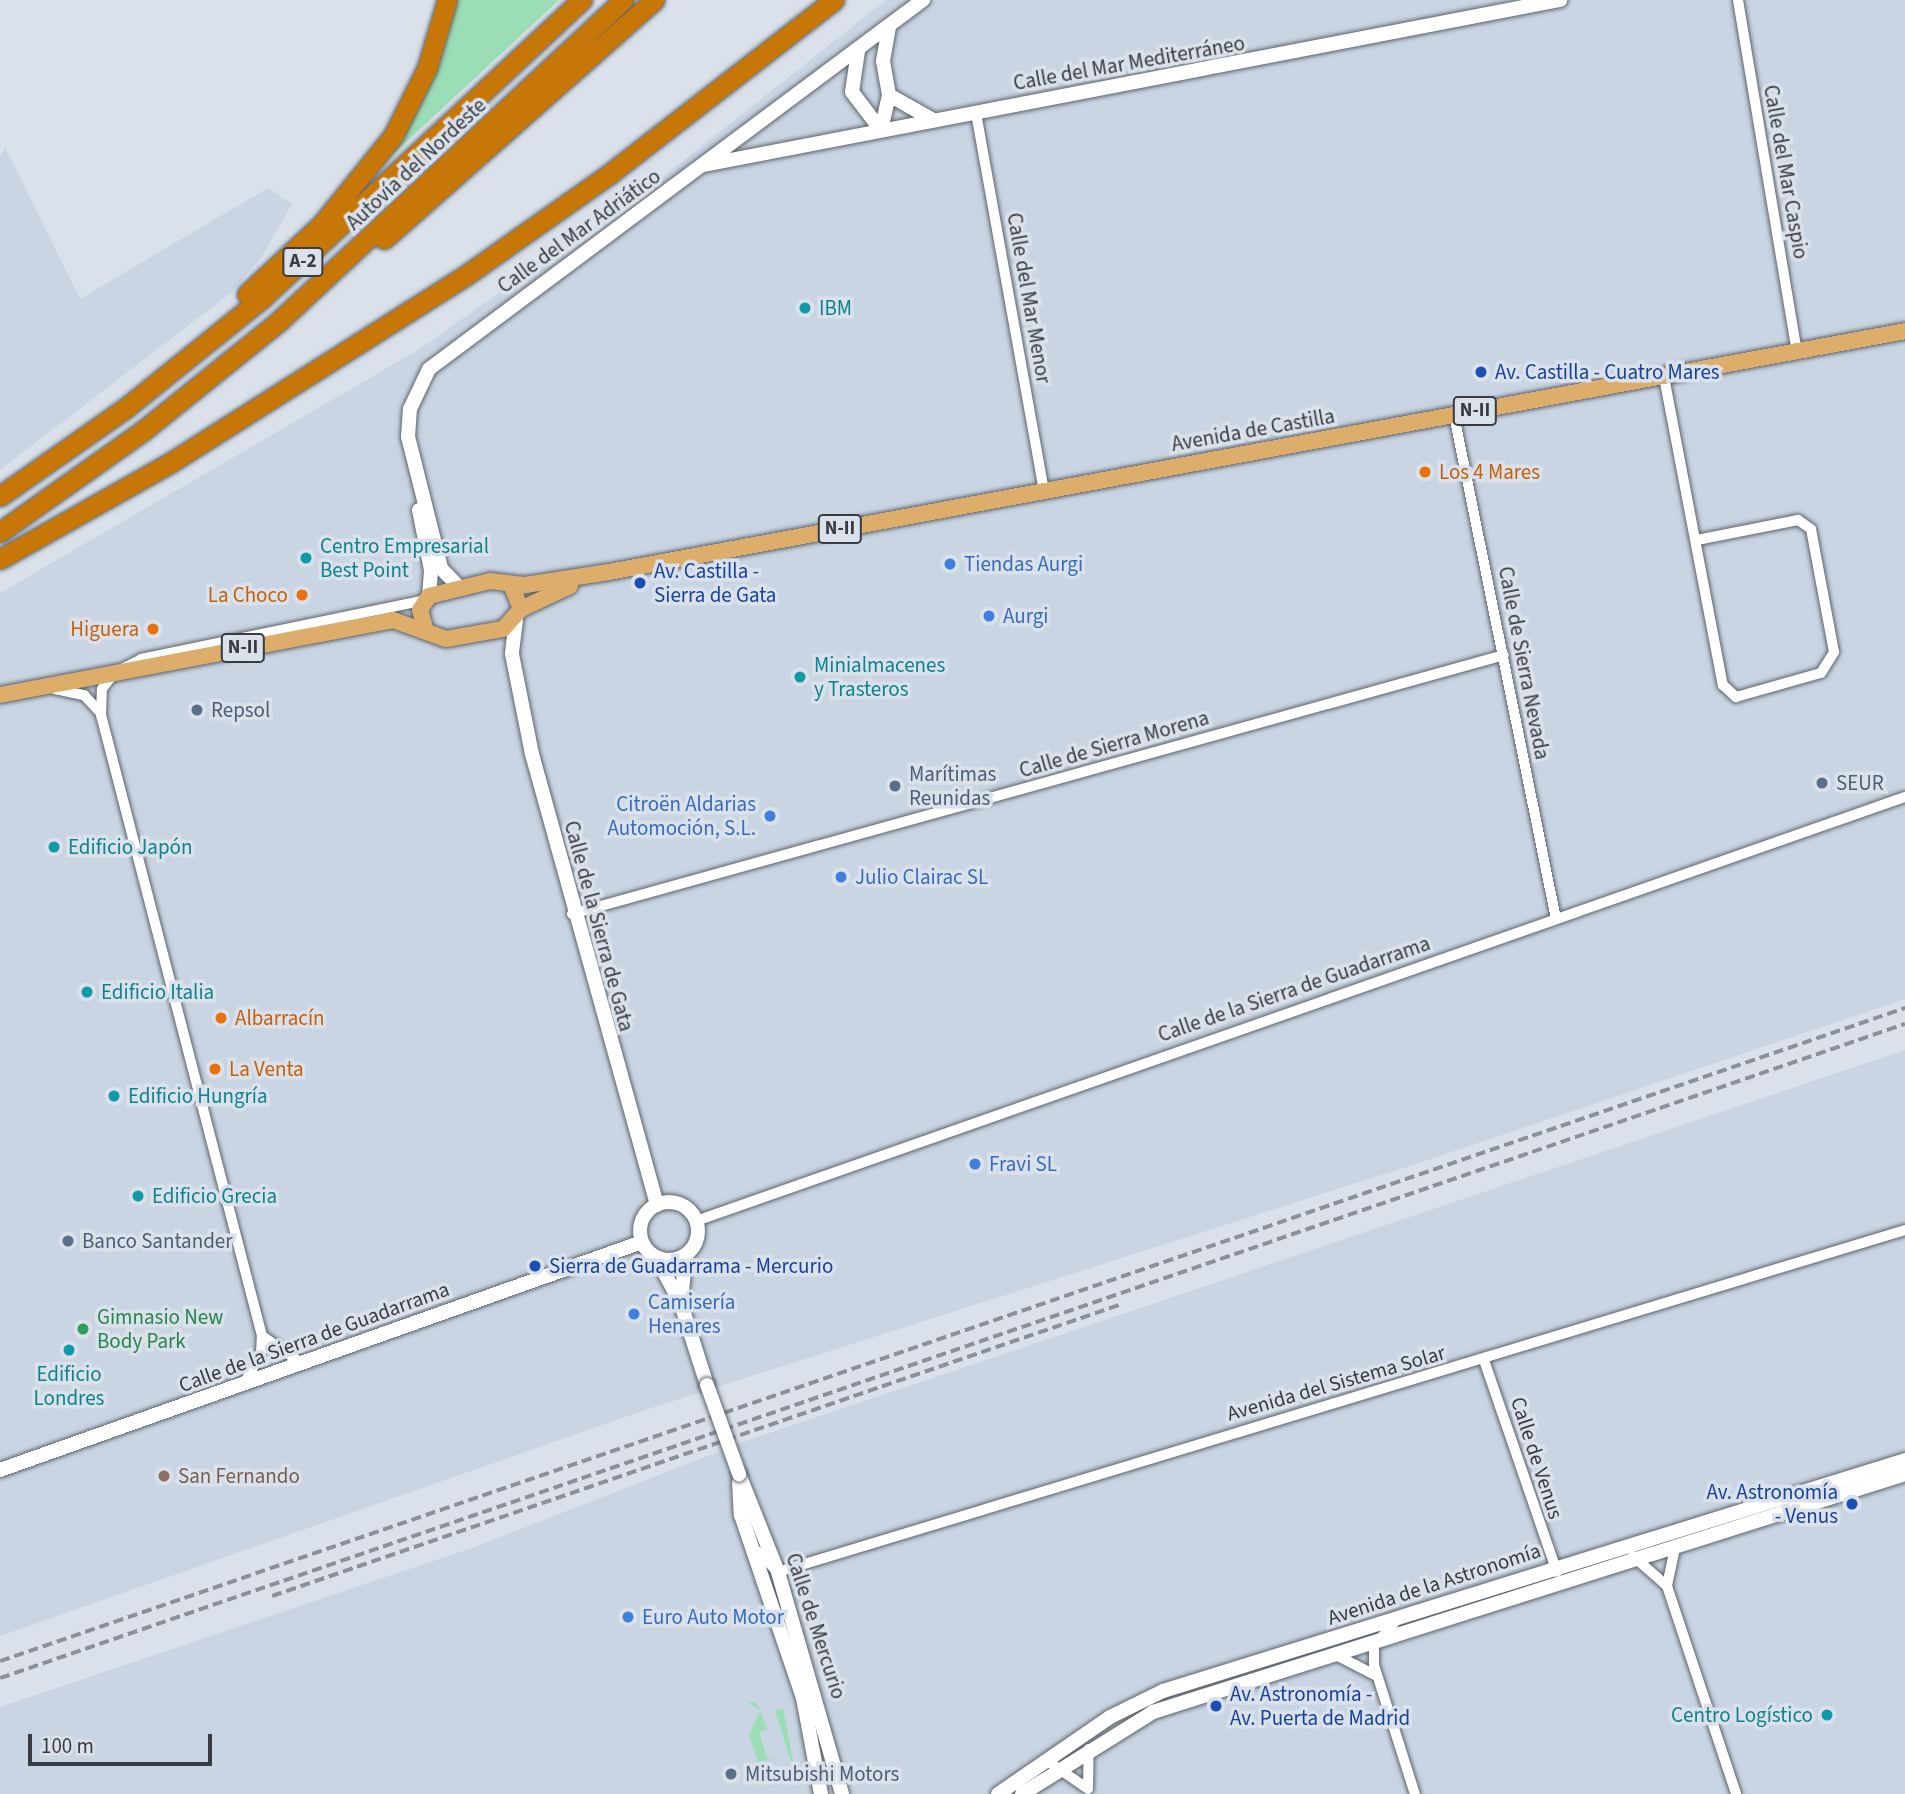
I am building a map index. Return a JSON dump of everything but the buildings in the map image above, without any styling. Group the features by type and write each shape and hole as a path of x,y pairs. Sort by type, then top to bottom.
{"highway":[{"path":"127,407 365,176 427,68 447,0"},
{"name":"Autovía del Nordeste","path":"0,496 127,407 261,299 582,0"},
{"name":"Autovía del Nordeste","path":"0,532 144,430 321,284 623,0"},
{"path":"321,284 409,221 654,0"},
{"path":"0,559 170,463 469,272 612,172 834,0"}],"main road":[{"name":"Avenida de Castilla","path":"511,584 609,572 1905,331"},
{"name":"Avenida de Castilla","path":"519,614 609,572"},
{"name":"N-II","path":"427,598 460,588 511,584"},
{"path":"511,584 519,614"},
{"path":"426,631 420,610 427,598"},
{"name":"N-II","path":"0,695 393,620 446,639 484,632 519,614"}],"street":[{"name":"Calle del Mar Adriático","path":"460,588 441,568 408,437 410,409 429,369 923,0"},
{"name":"Calle del Mar Mediterráneo","path":"704,165 1560,0"},
{"name":"Calle del Mar Caspio","path":"1738,0 1797,351"},
{"path":"881,131 890,95 883,61 889,27"},
{"path":"858,51 852,92 881,131"},
{"path":"890,95 934,121"},
{"name":"Calle del Mar Menor","path":"976,113 1044,490"},
{"path":"1664,377 1723,685 1736,697 1821,673 1834,652 1811,529 1798,520 1697,540"},
{"name":"Calle de Sierra Nevada","path":"1454,415 1556,919"},
{"name":"Calle del Mar Adriático","path":"421,492 427,598"},
{"name":"N-II","path":"114,673 141,659 427,598"},
{"name":"Calle de la Sierra de Gata","path":"519,614 512,654 572,914 657,1205"},
{"path":"484,632 512,654"},
{"name":"Calle de Sierra Morena","path":"572,914 1504,655"},
{"path":"114,673 102,689 101,715 262,1336 261,1353 243,1386"},
{"path":"35,688 83,695 101,715"},
{"name":"Calle de la Sierra de Guadarrama","path":"696,1221 1905,797"},
{"path":"680,1204 696,1221 698,1233 686,1255 681,1304 656,1257 642,1242 643,1219 657,1205 680,1204"},
{"name":"Avenida del Sistema Solar","path":"778,1572 1484,1360 1905,1230"},
{"name":"Calle de la Sierra de Guadarrama","path":"0,1471 304,1365 642,1242"},
{"path":"656,1257 686,1255"},
{"name":"Calle de Mercurio","path":"681,1304 739,1474 778,1572 842,1794"},
{"path":"262,1336 304,1365"},
{"name":"Calle de Venus","path":"1484,1360 1552,1569"},
{"name":"Avenida de la Astronomía","path":"998,1794 1052,1763 1163,1691 1905,1460"},
{"name":"Calle de Mercurio","path":"739,1474 751,1544 803,1698 821,1794"},
{"name":"Avenida de la Astronomía","path":"1022,1794 1052,1763 1089,1749 1153,1712 1374,1645 1905,1474"},
{"path":"751,1544 778,1572 774,1610"},
{"path":"1621,1548 1667,1586 1736,1794"},
{"path":"1667,1586 1675,1548"},
{"path":"1533,1594 1552,1569 1575,1580"},
{"path":"1409,1614 1374,1645 1375,1675 1415,1794"},
{"path":"1338,1656 1375,1675"},
{"path":"1089,1749 1089,1792"},
{"path":"1052,1763 1089,1792"}],"shaded area":[{"path":"886,0 1905,0 1905,999 1413,1165 645,1410 0,1636 0,593 418,350 654,184"},
{"path":"5,147 80,299 268,188 292,204 261,258 232,292 0,470 0,156"},
{"path":"1905,1050 1905,1460 1163,1691 998,1794 842,1794 778,1572 739,1495 794,1666 821,1794 0,1794 0,1707 472,1548 746,1441"},
{"path":"1905,1474 1905,1794 1022,1794 1117,1731"}],"green space":[{"path":"457,0 559,0 377,169 437,61"},
{"path":"748,1702 754,1702 759,1707 767,1729 759,1732 767,1758 777,1757 758,1762 749,1735 760,1711"},
{"path":"783,1708 797,1781 775,1711"}],"railway":[{"path":"0,1661 1905,1008"},
{"path":"0,1678 1905,1024"},
{"path":"272,1596 1119,1305"}],"place":[{"name":"IBM","path":"805,308"},
{"name":"Av. Castilla - Cuatro Mares","path":"1481,372"},
{"name":"Los 4 Mares","path":"1425,472"},
{"name":"Centro Empresarial Best Point","path":"306,558"},
{"name":"Tiendas Aurgi","path":"950,564"},
{"name":"Av. Castilla - Sierra de Gata","path":"640,583"},
{"name":"La Choco","path":"302,595"},
{"name":"Aurgi","path":"989,616"},
{"name":"Higuera","path":"153,629"},
{"name":"Minialmacenes y Trasteros","path":"800,677"},
{"name":"Repsol","path":"197,710"},
{"name":"SEUR","path":"1822,783"},
{"name":"Marítimas Reunidas","path":"895,786"},
{"name":"Citroën Aldarias Automoción, S.L.","path":"770,816"},
{"name":"Edificio Japón","path":"54,847"},
{"name":"Julio Clairac SL","path":"841,877"},
{"name":"Edificio Italia","path":"87,992"},
{"name":"Albarracín","path":"221,1018"},
{"name":"La Venta","path":"215,1069"},
{"name":"Edificio Hungría","path":"114,1096"},
{"name":"Fravi SL","path":"975,1164"},
{"name":"Edificio Grecia","path":"138,1196"},
{"name":"Banco Santander","path":"68,1241"},
{"name":"Sierra de Guadarrama - Mercurio","path":"535,1266"},
{"name":"Camisería Henares","path":"634,1314"},
{"name":"Gimnasio New Body Park","path":"83,1329"},
{"name":"Edificio Londres","path":"69,1350"},
{"name":"San Fernando","path":"164,1476"},
{"name":"Av. Astronomía - Venus","path":"1852,1504"},
{"name":"Euro Auto Motor","path":"628,1617"},
{"name":"Av. Astronomía - Av. Puerta de Madrid","path":"1216,1706"},
{"name":"Centro Logístico","path":"1827,1715"},
{"name":"Mitsubishi Motors","path":"731,1774"}]}
